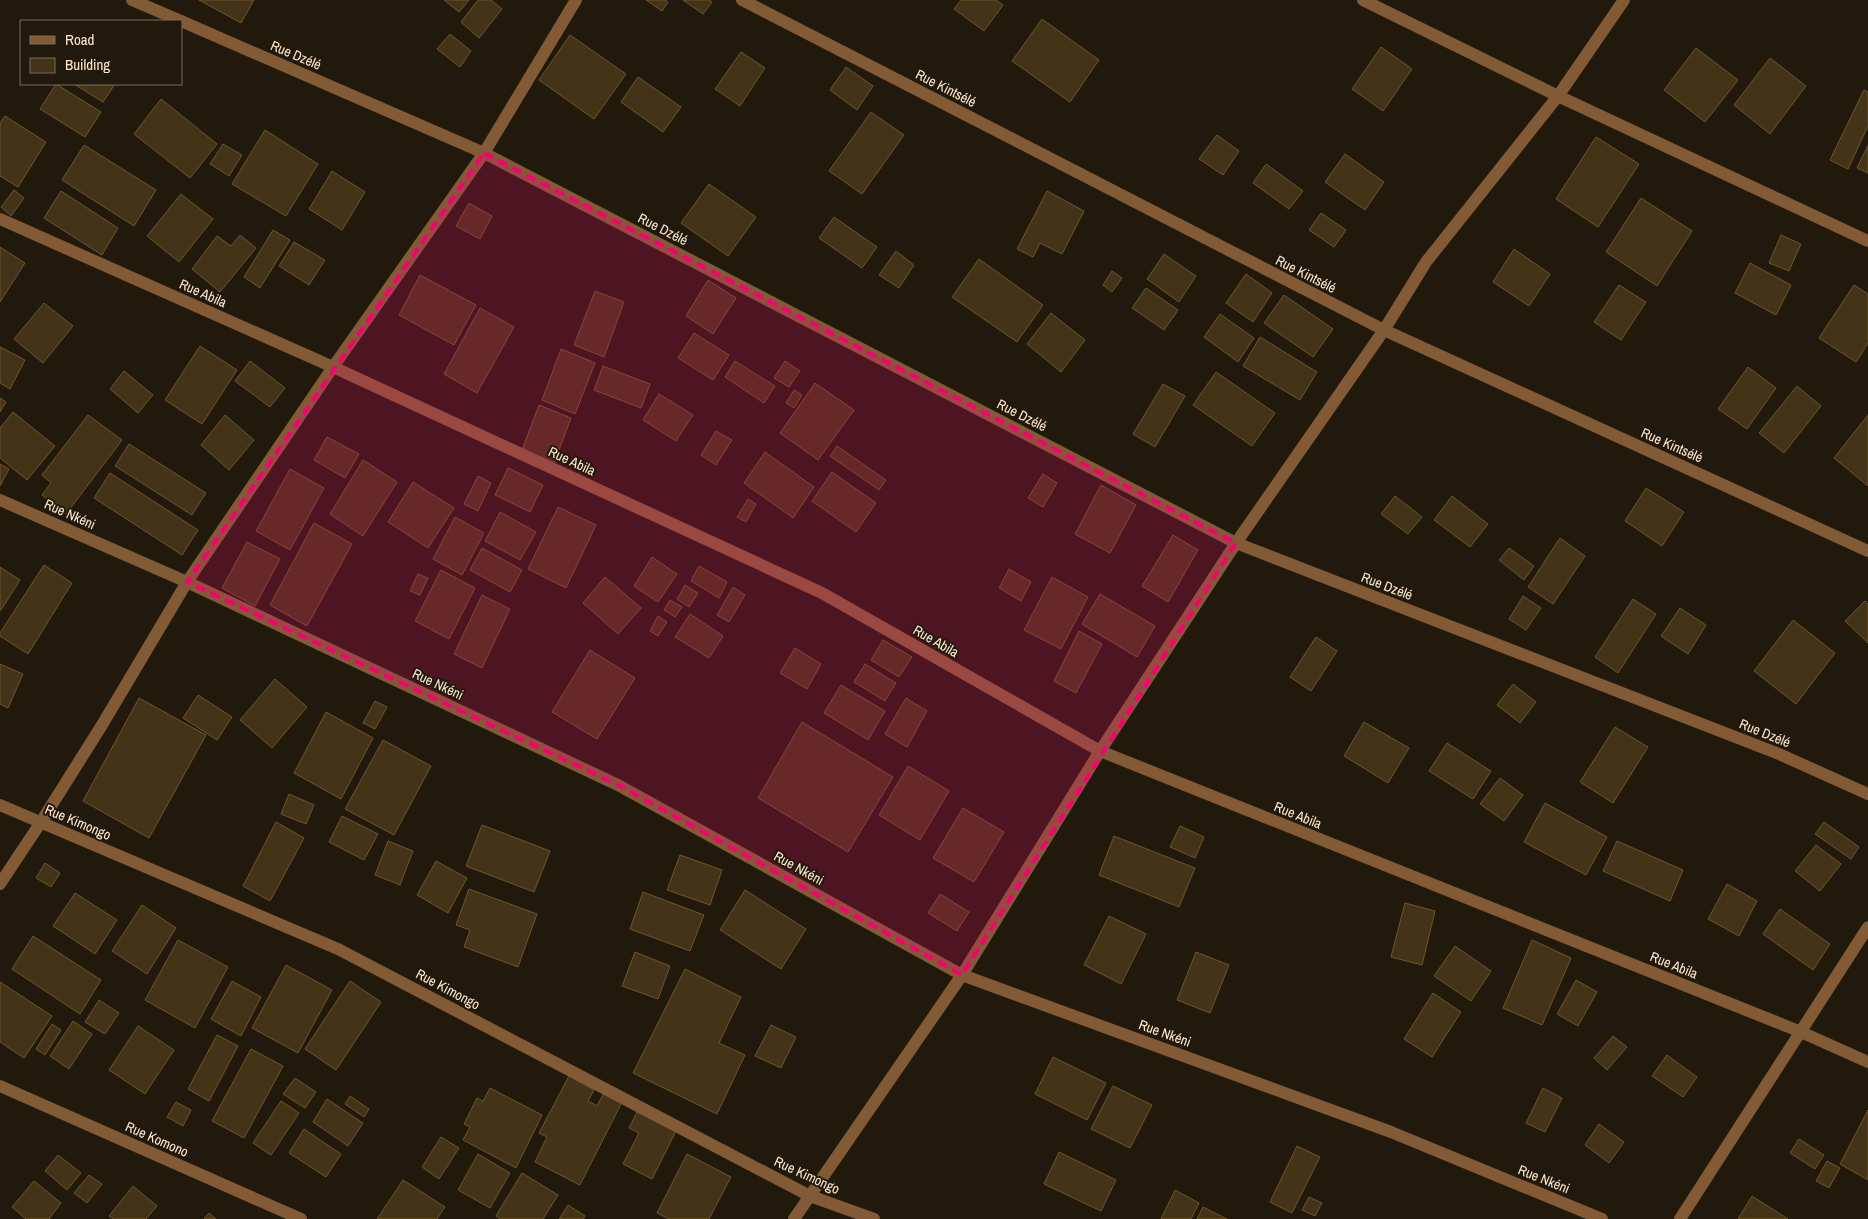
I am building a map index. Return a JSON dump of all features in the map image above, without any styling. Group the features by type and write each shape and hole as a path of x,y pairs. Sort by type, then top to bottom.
{"street":[{"name":"Rue Dzélé","path":"132,0 179,20"},
{"path":"0,884 102,725 187,582 333,367 484,153 576,0"},
{"name":"Rue Kintsélé","path":"742,0 1384,330 1868,551"},
{"path":"1363,0 1558,96 1868,241"},
{"path":"794,1219 962,975 1100,751 1236,543 1384,330 1426,262 1558,96 1624,0"},
{"name":"Rue Dzélé","path":"182,21 484,153 1236,543 1779,754 1868,794"},
{"name":"Rue Abila","path":"0,218 333,367 822,593 1100,751 1800,1032 1868,1062"},
{"name":"Rue Nkéni","path":"0,500 187,582 618,786 962,975 1390,1132 1602,1219"},
{"name":"Rue Kimongo","path":"0,805 338,949 810,1196 874,1219"},
{"path":"1680,1219 1868,927"},
{"name":"Rue Komono","path":"0,1086 301,1219"}],"highlighted area":[{"path":"484,153 1236,543 962,975 618,785 187,582"}],"building":[{"path":"199,0 254,0 241,23"},
{"path":"444,0 469,0 459,12"},
{"path":"478,0 491,0 502,9 479,38 461,22"},
{"path":"646,0 664,0 668,2 662,11"},
{"path":"683,0 709,0 712,2 703,14"},
{"path":"961,0 996,0 1003,5 984,31 954,9"},
{"path":"1042,19 1099,60 1070,102 1012,61"},
{"path":"450,34 471,51 460,67 437,49"},
{"path":"570,35 626,74 594,119 539,80"},
{"path":"1381,47 1412,69 1383,111 1352,89"},
{"path":"1696,48 1738,80 1705,122 1664,90"},
{"path":"741,52 765,68 740,106 715,89"},
{"path":"1770,58 1806,86 1770,134 1734,105"},
{"path":"846,67 873,86 857,110 830,90"},
{"path":"638,77 681,107 663,132 621,102"},
{"path":"55,85 58,85 101,112 85,137 40,109"},
{"path":"76,85 114,85 103,102"},
{"path":"1864,90 1868,92 1868,126 1848,169 1830,160"},
{"path":"161,99 217,144 190,178 134,134"},
{"path":"871,112 904,135 862,194 829,171"},
{"path":"5,116 46,142 18,187 0,176 0,123"},
{"path":"265,130 318,164 286,216 232,184"},
{"path":"1217,135 1239,151 1223,175 1199,159"},
{"path":"1596,137 1639,164 1598,227 1556,199"},
{"path":"223,144 242,155 229,176 210,164"},
{"path":"84,145 156,190 134,226 62,180"},
{"path":"1868,145 1868,173 1857,168"},
{"path":"1345,154 1384,182 1365,210 1325,182"},
{"path":"1266,164 1303,191 1289,209 1253,183"},
{"path":"332,171 365,192 342,230 309,209"},
{"path":"709,184 756,217 728,256 681,223"},
{"path":"14,190 24,198 11,216 1,207"},
{"path":"61,191 118,228 102,255 44,218"},
{"path":"1047,191 1084,211 1062,254 1040,243 1033,257 1017,249"},
{"path":"181,194 213,219 179,262 147,236"},
{"path":"1641,198 1692,231 1657,286 1606,252"},
{"path":"469,203 492,216 480,239 456,226"},
{"path":"1321,213 1346,230 1334,247 1309,230"},
{"path":"834,217 877,247 862,268 819,238"},
{"path":"273,230 290,240 260,288 244,277"},
{"path":"240,235 256,248 220,292 192,269 217,236 231,246"},
{"path":"1781,235 1801,244 1789,271 1769,263"},
{"path":"294,242 325,260 309,285 279,266"},
{"path":"0,247 25,263 0,302"},
{"path":"1514,249 1550,274 1529,306 1493,282"},
{"path":"896,251 914,265 899,288 879,275"},
{"path":"1164,254 1196,276 1179,302 1147,279"},
{"path":"979,259 1043,305 1017,342 952,297"},
{"path":"1750,263 1791,285 1776,315 1735,293"},
{"path":"1112,271 1122,278 1112,292 1103,285"},
{"path":"1246,274 1272,293 1253,322 1226,303"},
{"path":"420,275 476,305 454,345 399,315"},
{"path":"708,280 736,298 713,334 686,316"},
{"path":"1619,285 1646,302 1621,340 1594,322"},
{"path":"1854,285 1868,294 1868,343 1856,362 1819,338"},
{"path":"1146,288 1178,310 1164,330 1132,308"},
{"path":"595,291 624,302 604,357 574,345"},
{"path":"1284,295 1333,329 1313,357 1264,323"},
{"path":"44,303 73,326 43,363 14,339"},
{"path":"480,308 514,327 477,393 444,374"},
{"path":"1051,313 1085,340 1061,372 1027,344"},
{"path":"1220,314 1254,338 1238,362 1204,337"},
{"path":"694,333 729,355 713,380 678,358"},
{"path":"1260,337 1317,372 1300,400 1243,366"},
{"path":"200,346 237,370 202,424 165,400"},
{"path":"0,347 25,360 10,389 0,383"},
{"path":"561,349 595,363 575,414 542,400"},
{"path":"250,361 285,388 270,407 235,381"},
{"path":"735,361 775,386 764,403 725,377"},
{"path":"785,361 800,371 789,387 774,378"},
{"path":"603,366 650,384 641,408 594,390"},
{"path":"1748,367 1776,388 1747,429 1718,409"},
{"path":"124,371 153,395 138,413 110,389"},
{"path":"1216,372 1275,413 1252,446 1193,405"},
{"path":"815,383 854,410 818,460 780,433"},
{"path":"1163,384 1185,396 1155,447 1133,434"},
{"path":"1797,386 1821,406 1784,453 1759,433"},
{"path":"794,390 802,395 794,408 786,403"},
{"path":"659,394 693,415 676,441 643,420"},
{"path":"0,398 6,402 0,412"},
{"path":"539,405 571,418 554,463 522,450"},
{"path":"13,412 55,446 27,480 0,458 0,428"},
{"path":"88,415 122,440 66,514 42,495 51,483 42,475"},
{"path":"225,415 254,440 229,470 201,445"},
{"path":"1868,415 1868,486 1834,458"},
{"path":"716,431 732,440 716,465 701,455"},
{"path":"327,437 359,454 345,478 314,460"},
{"path":"129,444 206,493 192,515 115,466"},
{"path":"837,446 886,480 879,490 830,456"},
{"path":"765,452 814,487 793,518 744,483"},
{"path":"363,460 397,482 363,536 330,514"},
{"path":"0,464 9,469 0,486"},
{"path":"508,468 543,485 530,512 495,495"},
{"path":"290,469 324,488 290,550 256,531"},
{"path":"832,472 876,503 856,532 812,501"},
{"path":"110,473 198,530 182,555 94,498"},
{"path":"1043,474 1057,483 1043,507 1028,498"},
{"path":"478,476 491,483 478,511 464,504"},
{"path":"413,482 454,508 428,548 388,522"},
{"path":"1101,485 1136,505 1110,553 1075,534"},
{"path":"1646,488 1684,512 1662,546 1625,521"},
{"path":"1395,496 1422,517 1408,534 1381,514"},
{"path":"1452,496 1488,524 1470,547 1434,520"},
{"path":"748,499 756,504 746,522 737,517"},
{"path":"558,507 596,525 566,588 528,569"},
{"path":"500,512 536,532 520,560 485,541"},
{"path":"455,517 484,533 462,575 433,559"},
{"path":"314,523 352,544 307,626 270,605"},
{"path":"1173,535 1198,550 1168,602 1142,586"},
{"path":"1560,538 1585,556 1553,604 1528,587"},
{"path":"247,542 280,559 255,606 222,588"},
{"path":"482,548 522,570 510,592 470,570"},
{"path":"1509,548 1534,566 1524,580 1499,560"},
{"path":"652,557 677,574 658,602 634,586"},
{"path":"44,565 72,583 28,654 0,636 0,633"},
{"path":"699,566 727,582 719,598 691,581"},
{"path":"0,567 20,580 1,610 0,610"},
{"path":"1009,569 1031,582 1021,601 999,588"},
{"path":"441,570 475,588 449,639 415,621"},
{"path":"418,574 428,578 420,595 410,591"},
{"path":"605,577 641,608 618,634 583,603"},
{"path":"1052,577 1088,597 1061,649 1024,630"},
{"path":"685,585 698,593 689,607 677,599"},
{"path":"733,587 745,595 729,622 717,615"},
{"path":"1100,594 1155,626 1137,657 1082,624"},
{"path":"482,595 510,609 482,668 454,654"},
{"path":"1523,596 1541,608 1526,630 1509,619"},
{"path":"1633,599 1656,614 1618,673 1595,657"},
{"path":"670,600 682,607 675,617 664,610"},
{"path":"1865,601 1868,604 1868,643 1845,621"},
{"path":"1680,608 1706,625 1688,654 1661,636"},
{"path":"690,614 723,636 709,658 675,637"},
{"path":"658,616 667,622 658,636 650,631"},
{"path":"1793,620 1835,653 1796,704 1754,671"},
{"path":"1079,631 1102,644 1076,693 1054,681"},
{"path":"1316,637 1337,651 1311,691 1290,677"},
{"path":"883,640 912,657 899,677 871,660"},
{"path":"795,648 821,664 807,689 780,673"},
{"path":"590,650 635,678 597,739 552,712"},
{"path":"0,664 23,674 8,708 0,704"},
{"path":"865,664 896,683 885,701 854,682"},
{"path":"275,679 307,707 272,748 240,720"},
{"path":"1513,684 1536,702 1520,723 1497,705"},
{"path":"841,685 885,711 868,740 824,713"},
{"path":"198,695 232,717 217,740 183,718"},
{"path":"139,698 206,735 149,838 83,801"},
{"path":"906,698 927,711 907,747 885,734"},
{"path":"375,701 387,707 375,729 363,723"},
{"path":"326,712 373,738 341,799 294,773"},
{"path":"802,722 893,777 848,852 758,798"},
{"path":"1364,722 1409,748 1388,783 1344,756"},
{"path":"1615,727 1648,747 1613,803 1580,782"},
{"path":"383,740 431,766 394,835 345,809"},
{"path":"1447,743 1491,771 1473,799 1429,771"},
{"path":"908,766 949,791 920,840 879,815"},
{"path":"1500,778 1523,795 1504,821 1480,804"},
{"path":"289,794 314,805 306,824 281,814"},
{"path":"1545,803 1607,837 1586,875 1524,842"},
{"path":"963,808 1004,832 974,882 933,858"},
{"path":"342,816 378,834 364,860 329,842"},
{"path":"276,822 304,838 270,901 243,886"},
{"path":"1824,822 1859,847 1851,859 1815,834"},
{"path":"482,825 550,851 534,892 466,866"},
{"path":"1180,826 1204,837 1195,858 1170,847"},
{"path":"1114,836 1195,868 1179,907 1099,875"},
{"path":"388,841 413,851 400,885 375,875"},
{"path":"1617,841 1683,870 1670,901 1603,871"},
{"path":"1816,845 1841,864 1820,891 1795,871"},
{"path":"680,855 722,870 710,905 667,890"},
{"path":"436,861 467,878 448,913 417,895"},
{"path":"45,863 60,873 51,887 36,878"},
{"path":"1727,884 1757,901 1739,936 1708,919"},
{"path":"469,889 537,914 518,967 464,947 470,930 456,925"},
{"path":"745,890 806,929 781,969 720,930"},
{"path":"643,892 704,915 690,951 630,929"},
{"path":"75,893 117,920 95,954 53,926"},
{"path":"940,894 969,912 957,931 928,913"},
{"path":"1405,903 1435,911 1422,965 1391,957"},
{"path":"142,905 176,928 147,974 112,951"},
{"path":"1780,909 1830,944 1813,970 1763,934"},
{"path":"1109,916 1146,934 1121,984 1084,965"},
{"path":"33,936 101,980 80,1014 12,969"},
{"path":"178,940 228,967 195,1028 145,1000"},
{"path":"1532,940 1571,958 1542,1025 1503,1008"},
{"path":"1455,946 1491,971 1471,1001 1434,976"},
{"path":"635,952 670,966 658,999 622,986"},
{"path":"1196,952 1229,965 1210,1013 1177,1000"},
{"path":"286,965 332,990 298,1053 252,1028"},
{"path":"685,969 741,997 719,1043 745,1055 717,1114 633,1073"},
{"path":"1576,980 1597,992 1578,1026 1557,1014"},
{"path":"232,981 261,997 241,1036 211,1019"},
{"path":"350,981 381,1002 336,1070 305,1049"},
{"path":"0,982 52,1016 24,1058 0,1042"},
{"path":"1433,993 1461,1012 1432,1057 1404,1039"},
{"path":"99,1000 119,1013 105,1034 85,1022"},
{"path":"73,1021 92,1034 69,1069 50,1056"},
{"path":"52,1024 61,1030 45,1055 36,1049"},
{"path":"771,1025 796,1037 781,1068 755,1056"},
{"path":"138,1026 174,1050 145,1094 109,1070"},
{"path":"217,1035 238,1046 209,1101 188,1089"},
{"path":"1613,1036 1627,1047 1607,1070 1594,1058"},
{"path":"251,1049 283,1066 244,1138 212,1121"},
{"path":"1667,1055 1697,1077 1683,1097 1652,1076"},
{"path":"1053,1057 1106,1083 1087,1120 1035,1094"},
{"path":"569,1076 594,1090 588,1101 597,1106 604,1093 622,1102 580,1185 535,1162 547,1137 539,1133"},
{"path":"295,1078 316,1092 305,1108 283,1094"},
{"path":"1113,1086 1152,1105 1130,1148 1091,1129"},
{"path":"490,1088 542,1115 516,1168 463,1140 470,1127 464,1124 477,1098 483,1101"},
{"path":"1543,1088 1562,1098 1545,1132 1526,1123"},
{"path":"350,1096 369,1109 364,1117 345,1104"},
{"path":"327,1099 363,1123 348,1146 313,1122"},
{"path":"281,1101 299,1113 271,1155 253,1143"},
{"path":"176,1102 191,1110 183,1126 167,1117"},
{"path":"1868,1110 1868,1180 1840,1164"},
{"path":"637,1112 676,1131 652,1179 623,1164 639,1133 629,1128"},
{"path":"1599,1124 1624,1142 1609,1163 1585,1145"},
{"path":"304,1129 341,1154 326,1177 289,1153"},
{"path":"441,1137 459,1148 439,1179 422,1167"},
{"path":"1799,1139 1824,1155 1815,1169 1790,1153"},
{"path":"1297,1146 1320,1157 1292,1213 1270,1202"},
{"path":"1059,1152 1116,1180 1101,1211 1044,1184"},
{"path":"478,1154 510,1173 490,1208 458,1190"},
{"path":"687,1154 731,1177 709,1219 669,1219 657,1213"},
{"path":"58,1155 81,1173 67,1190 45,1171"},
{"path":"1827,1161 1840,1168 1829,1188 1816,1181"},
{"path":"522,1173 558,1195 543,1219 500,1219 496,1216"},
{"path":"89,1175 102,1184 87,1203 74,1193"},
{"path":"403,1180 445,1207 437,1219 377,1219"},
{"path":"34,1181 61,1203 49,1219 26,1219 12,1207"},
{"path":"133,1186 157,1206 146,1219 113,1219 109,1216"},
{"path":"1175,1190 1199,1203 1191,1219 1161,1219"},
{"path":"1752,1196 1788,1219 1738,1219"},
{"path":"1309,1197 1322,1203 1315,1216 1302,1210"},
{"path":"568,1205 585,1216 583,1219 559,1219"},
{"path":"1203,1207 1227,1219 1197,1219"},
{"path":"209,1213 216,1219 204,1219"}]}
